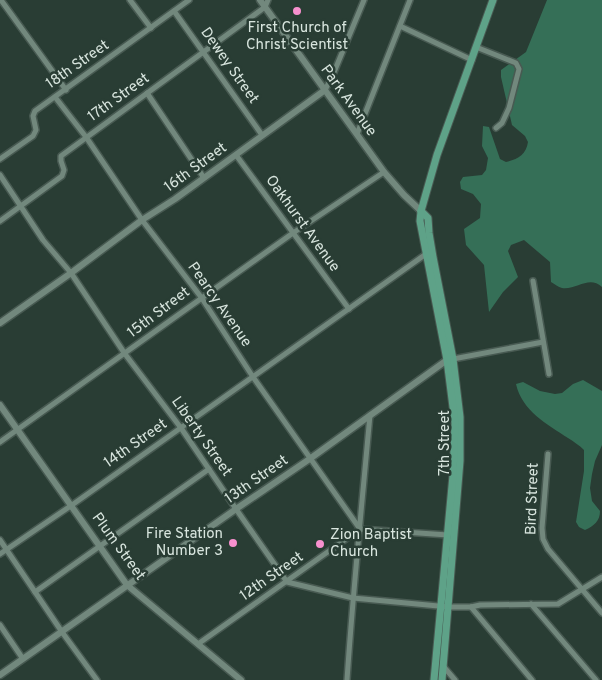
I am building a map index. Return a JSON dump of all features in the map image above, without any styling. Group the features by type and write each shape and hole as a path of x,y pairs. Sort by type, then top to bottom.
{"main road":[{"name":"7th Street","path":"442,680 455,423 450,359 420,220 437,155 494,0"},
{"name":"7th Street","path":"421,211 428,218 433,260 460,417 461,448 445,606 434,680"}],"street":[{"path":"0,0 66,90"},
{"path":"130,0 151,28"},
{"name":"18th Street","path":"0,159 33,136 36,130 33,116 35,111 189,0"},
{"name":"Park Avenue","path":"260,0 266,3 384,172 421,211"},
{"name":"16th Street","path":"0,323 325,90 364,0"},
{"path":"357,134 410,0"},
{"name":"17th Street","path":"0,221 62,176 64,170 61,156 266,3"},
{"name":"Dewey Street","path":"174,11 262,135"},
{"path":"400,26 472,60"},
{"path":"476,47 516,62 519,69 509,108 502,123 496,128"},
{"path":"146,93 204,178"},
{"name":"Pearcy Avenue","path":"55,97 86,138 142,220 201,297 253,377 360,529"},
{"name":"Oakhurst Avenue","path":"236,155 349,308"},
{"name":"15th Street","path":"0,442 292,233 384,172"},
{"name":"Liberty Street","path":"0,175 43,240 71,273 125,354 181,428 287,582"},
{"name":"14th Street","path":"0,554 426,254"},
{"path":"533,281 549,374"},
{"name":"13th Street","path":"0,675 450,359 544,342"},
{"name":"Plum Street","path":"0,405 128,586 241,680"},
{"path":"347,680 370,414"},
{"name":"Bird Street","path":"548,454 542,528 543,538 548,549 602,614"},
{"path":"36,592 209,469"},
{"path":"360,529 448,535"},
{"name":"12th Street","path":"198,644 360,529"},
{"path":"0,540 97,680"},
{"path":"287,582 353,598 470,607 480,605 558,604 602,576"},
{"path":"531,604 596,680"},
{"path":"470,607 532,680"},
{"path":"0,625 24,659"},
{"path":"443,666 455,680"}],"green space":[{"path":"547,0 602,0 602,287 592,282 562,288 551,282 550,262 524,240 511,245 508,251 518,277 503,292 489,312 484,265 466,245 464,229 480,218 481,204 473,194 461,189 460,182 463,177 482,175 486,170 488,158 482,146 483,126 489,127 500,159 506,162 510,161 521,156 525,150 528,142 525,136 512,125 501,70 526,52"},
{"path":"583,380 602,391 602,445 595,461 590,488 592,501 600,511 600,515 596,523 585,530 579,527 576,522 584,471 584,450 536,416 524,402 516,384 523,382 540,391 555,394 562,393 573,384"}],"place":[{"name":"First Church of Christ Scientist","path":"297,11"},
{"name":"Fire Station Number 3","path":"233,543"},
{"name":"Zion Baptist Church","path":"320,544"}]}
